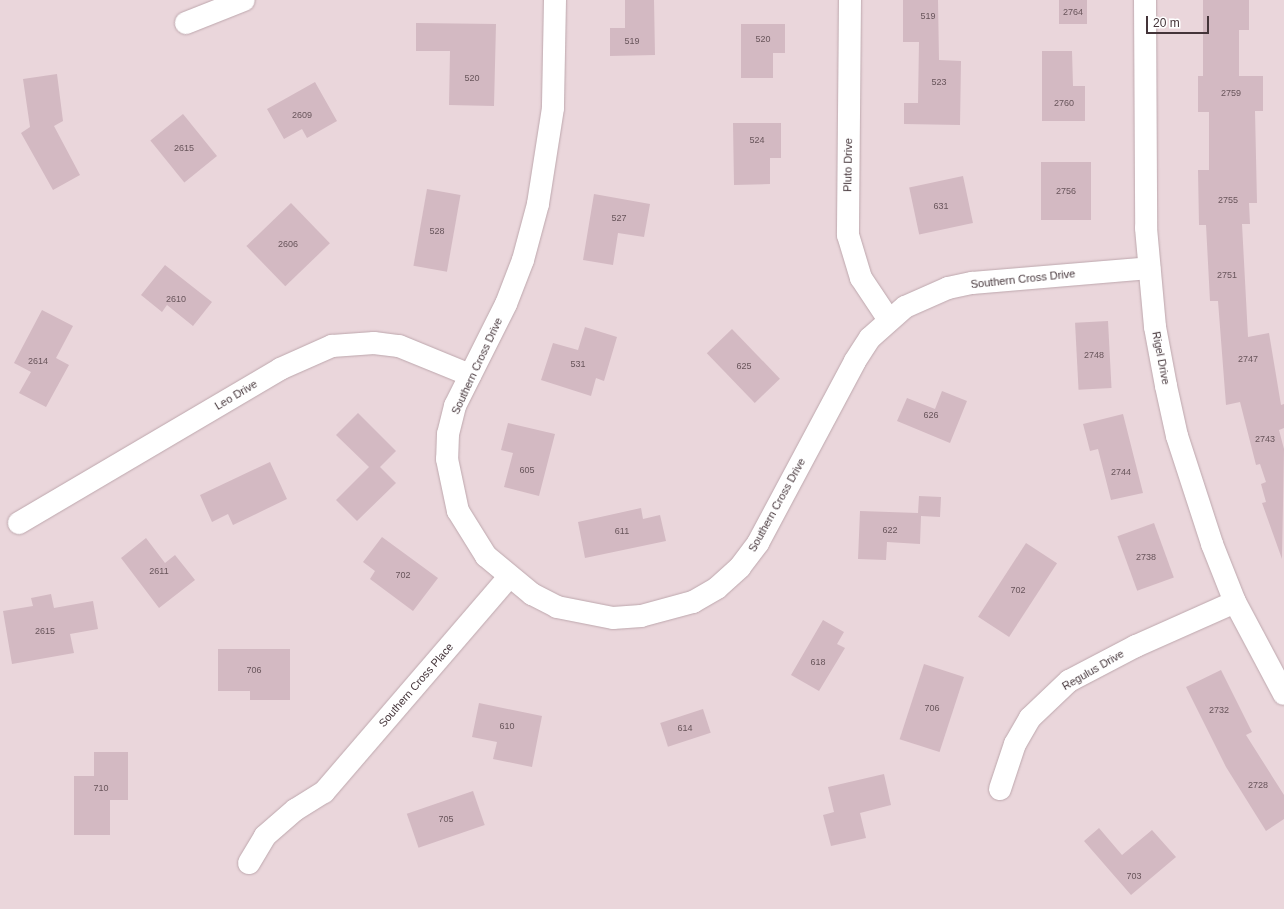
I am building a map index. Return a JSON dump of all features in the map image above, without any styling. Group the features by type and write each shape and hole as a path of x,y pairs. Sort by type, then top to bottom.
{"street":[{"path":"186,23 244,0"},
{"name":"Southern Cross Drive","path":"555,0 553,108 538,204 523,260 506,304 455,406 448,434 451,483 458,511 470,534 486,556 508,578 532,594 557,607 613,618 641,616 692,602 716,588 740,567 758,543 855,361 870,338 889,320 924,297 972,283 1149,268"},
{"name":"Pluto Drive","path":"850,0 848,235 861,278 889,320"},
{"name":"Rigel Drive","path":"1145,0 1145,190 1149,268 1155,327 1177,436 1205,522 1235,602 1284,694"},
{"name":"Leo Drive","path":"19,523 280,369 332,346 374,343 399,346 470,375"},
{"name":"Southern Cross Place","path":"249,863 265,836 295,810 324,792 508,578"},
{"name":"Regulus Drive","path":"1000,789 1015,744 1030,718 1047,699 1069,681 1136,646 1235,602"}],"shaded area":[{"path":"0,0 1284,0 1284,909 0,909"}],"building":[{"path":"625,0 654,0 655,55 610,56 610,28 625,28"},
{"path":"903,0 938,0 939,60 961,61 960,125 904,124 904,103 918,103 919,42 903,42"},
{"path":"1059,0 1087,0 1087,24 1059,24"},
{"path":"1203,0 1249,0 1249,30 1239,30 1239,76 1263,76 1263,111 1255,111 1257,203 1249,203 1250,224 1242,224 1248,337 1269,333 1281,405 1284,404 1284,428 1279,430 1284,449 1282,559 1262,503 1266,502 1261,484 1266,482 1260,464 1256,465 1240,402 1226,405 1218,301 1210,301 1206,225 1199,225 1198,170 1209,170 1209,112 1198,112 1198,76 1203,76"},
{"path":"416,23 496,24 494,106 449,105 450,51 416,51"},
{"path":"741,24 785,24 785,53 773,53 773,78 741,78"},
{"path":"1042,51 1072,51 1073,86 1085,86 1085,121 1042,121"},
{"path":"57,74 63,121 54,126 80,175 53,190 21,133 30,127 23,79"},
{"path":"315,82 337,121 307,138 302,129 284,139 267,109"},
{"path":"183,114 217,156 184,182 150,140"},
{"path":"733,123 781,123 781,158 770,158 770,184 734,185"},
{"path":"1041,162 1091,162 1091,220 1041,220"},
{"path":"963,176 973,223 919,234 909,187"},
{"path":"427,189 460,195 447,272 413,266"},
{"path":"594,194 650,204 644,237 618,233 613,265 583,260"},
{"path":"291,203 330,243 285,286 246,246"},
{"path":"165,265 212,302 193,326 167,305 162,312 141,295"},
{"path":"42,310 73,326 56,358 69,365 46,407 19,393 31,372 14,363"},
{"path":"1108,321 1112,388 1079,390 1075,323"},
{"path":"585,327 617,337 604,381 596,378 591,396 541,380 553,343 578,350"},
{"path":"732,329 780,379 755,403 707,353"},
{"path":"942,391 967,401 950,443 897,421 907,398 935,409"},
{"path":"358,413 396,451 380,467 396,483 357,521 336,500 369,467 336,435"},
{"path":"1123,414 1143,493 1111,500 1098,449 1090,451 1083,424"},
{"path":"508,423 555,434 539,496 504,487 513,453 501,450"},
{"path":"270,462 287,499 233,525 228,514 212,522 200,495"},
{"path":"919,496 941,497 940,517 921,516 920,544 887,542 886,560 858,559 860,511 918,513"},
{"path":"641,508 643,519 660,515 666,541 585,558 578,522"},
{"path":"1154,523 1174,578 1137,591 1117,536"},
{"path":"382,537 438,578 413,611 370,579 375,571 363,562"},
{"path":"146,538 165,563 175,555 195,580 159,608 121,558"},
{"path":"1026,543 1057,563 1009,637 978,617"},
{"path":"51,594 54,608 93,601 98,629 70,634 74,653 12,664 3,611 33,606 31,598"},
{"path":"823,620 844,632 837,644 845,648 819,691 791,675"},
{"path":"218,649 290,649 290,700 250,700 250,691 218,691"},
{"path":"924,664 964,677 940,752 900,739"},
{"path":"1221,670 1252,732 1246,735 1284,795 1284,819 1266,831 1226,767 1186,687"},
{"path":"479,703 542,716 532,767 493,759 497,742 472,737"},
{"path":"703,709 711,733 668,747 660,723"},
{"path":"94,752 128,752 128,800 110,800 110,835 74,835 74,776 94,776"},
{"path":"884,774 891,805 860,813 866,838 831,846 823,815 834,812 828,787"},
{"path":"473,791 485,825 419,848 407,814"},
{"path":"1099,828 1122,855 1152,830 1176,857 1131,895 1084,841"}]}
